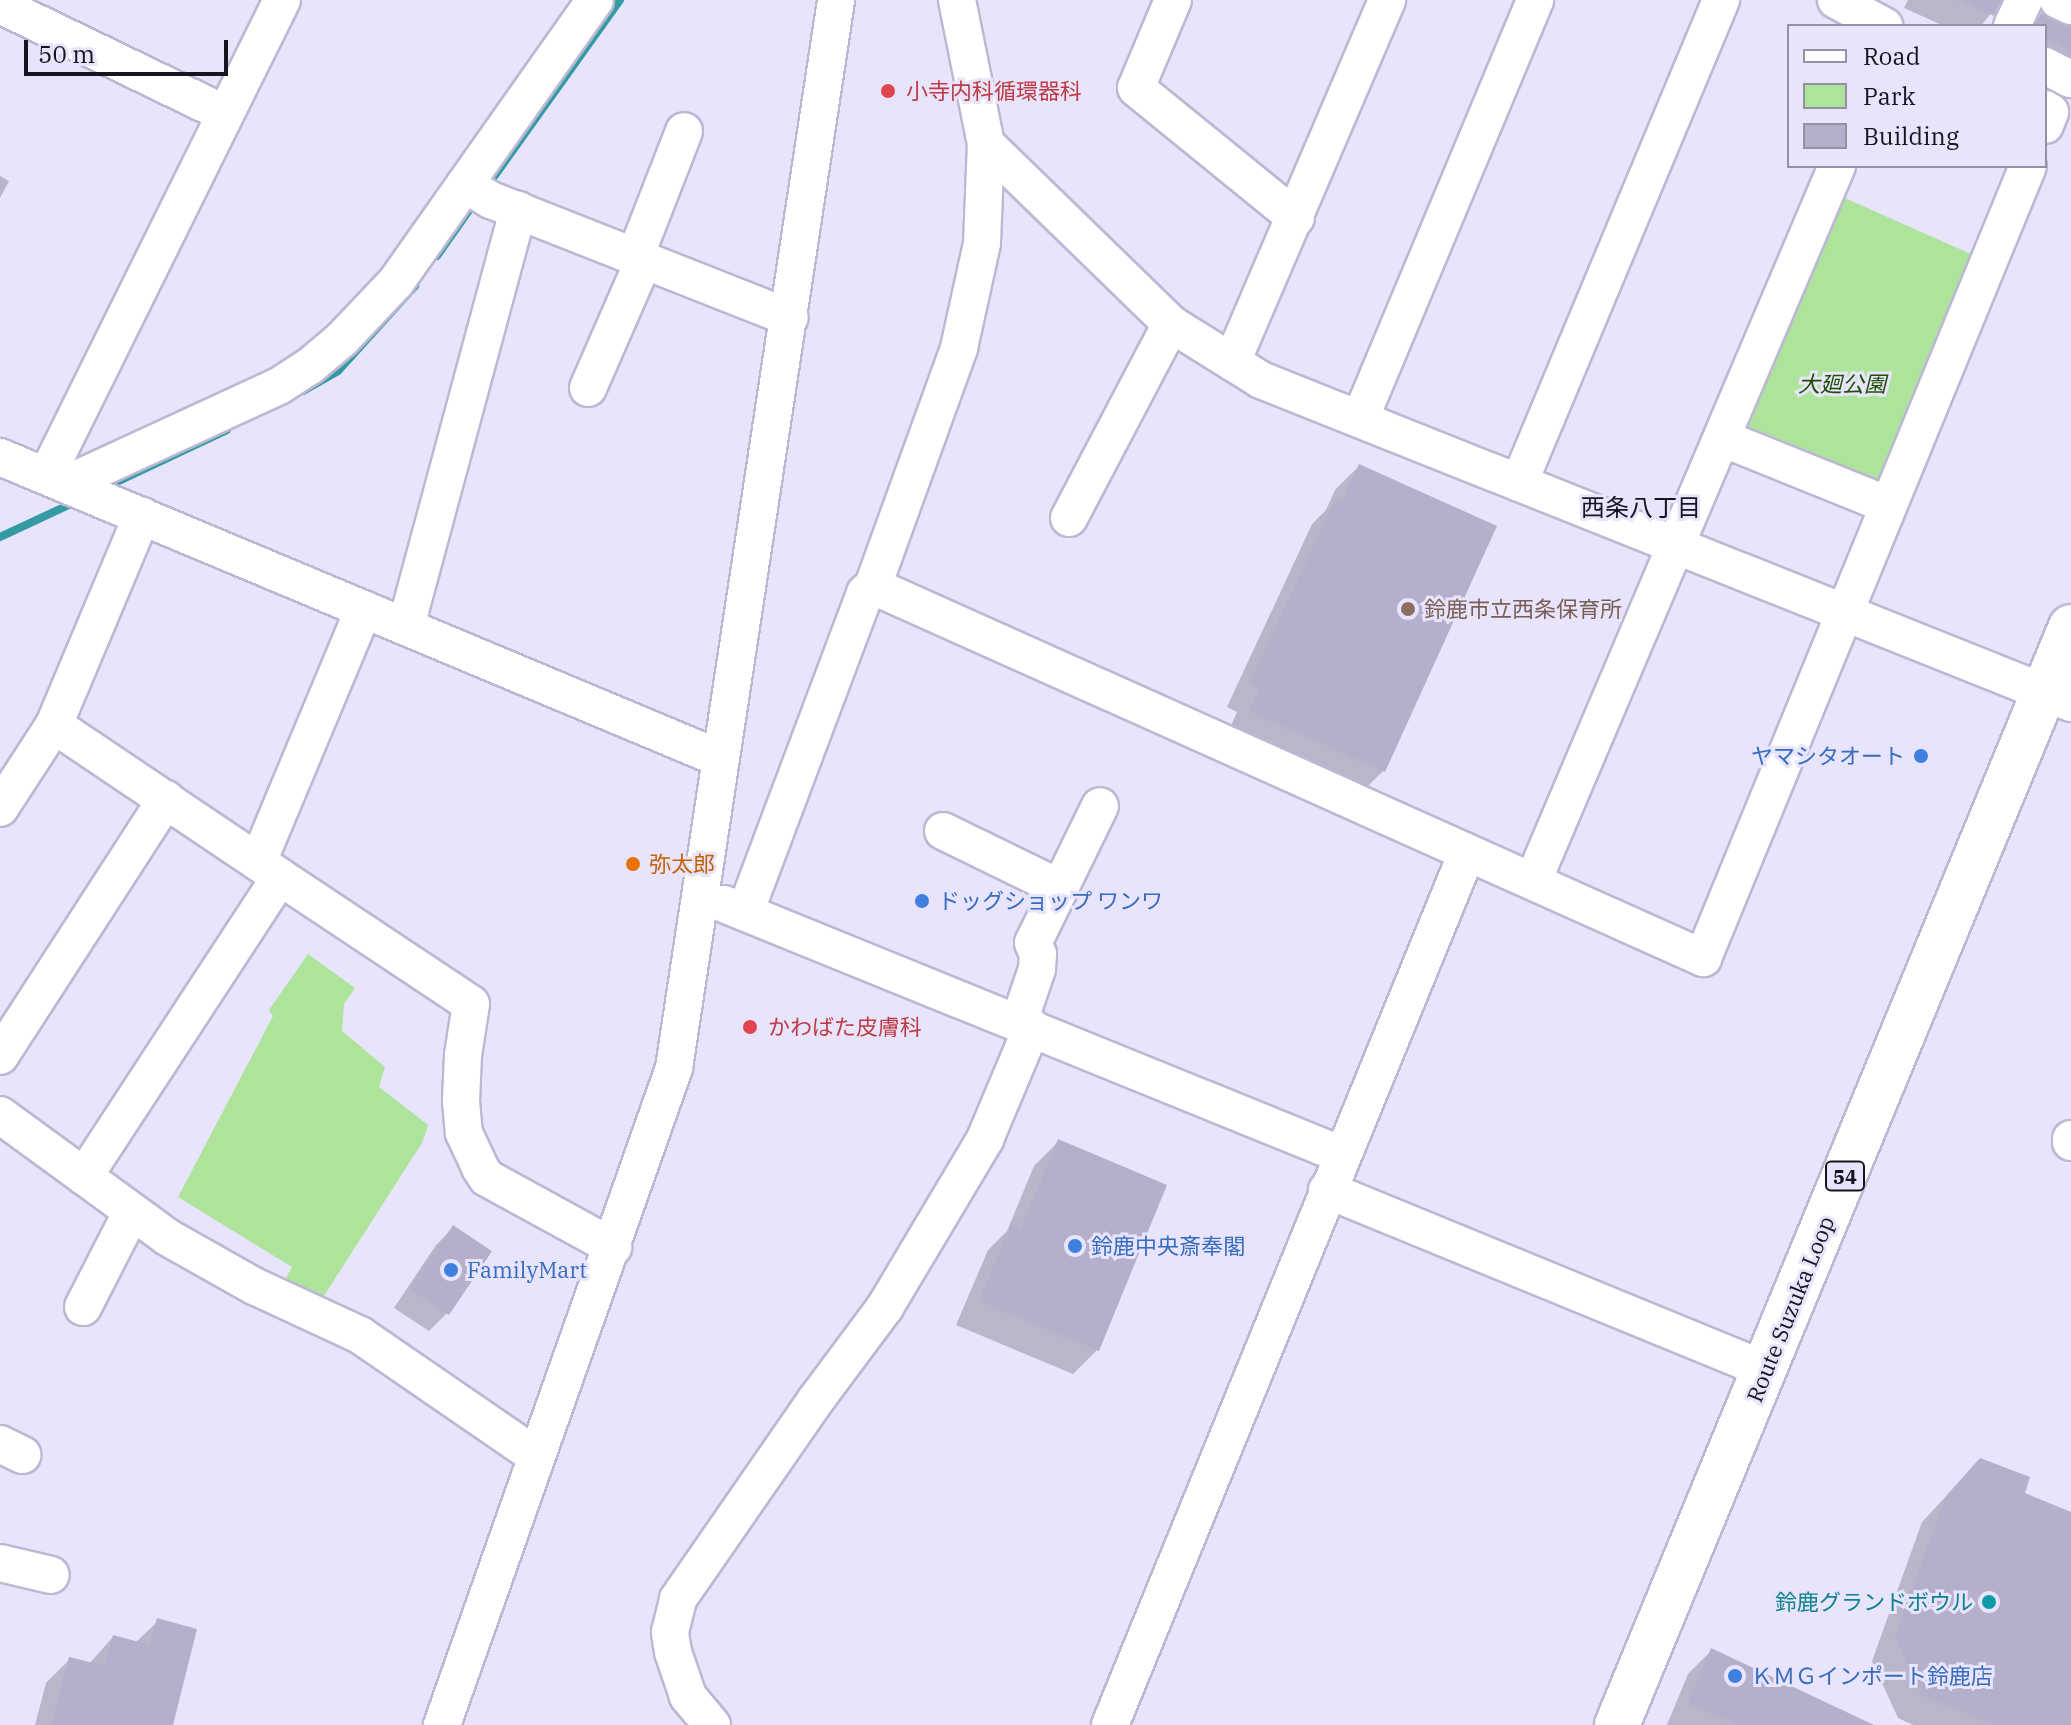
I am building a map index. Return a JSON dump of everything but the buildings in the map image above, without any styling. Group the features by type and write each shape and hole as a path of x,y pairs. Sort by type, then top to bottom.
{"main road":[{"name":"Route Suzuka Loop","path":"1617,1725 1765,1370 2058,698 2071,627"}],"street":[{"path":"74,487 225,114 282,0"},
{"path":"406,626 491,198 595,0"},
{"path":"448,1723 536,1456 613,1247 674,1068 836,0"},
{"path":"746,910 865,593 873,586 959,348 982,243 986,144 957,0"},
{"path":"1173,0 1136,88 1296,218"},
{"path":"1232,362 1387,0"},
{"path":"1360,419 1535,0"},
{"path":"1519,483 1721,0"},
{"path":"1836,0 1880,24"},
{"path":"2013,24 2024,0"},
{"path":"2058,0 2071,6"},
{"path":"0,5 225,114"},
{"path":"2047,67 2071,79"},
{"path":"588,388 684,131"},
{"path":"986,144 1171,324 1261,380 2058,698"},
{"path":"1533,881 1836,168"},
{"path":"873,586 1703,958 2027,168"},
{"path":"74,487 279,386 310,366 363,319 396,282 491,198"},
{"path":"491,198 790,318"},
{"path":"1069,518 1171,324"},
{"path":"1722,438 1888,505"},
{"path":"0,457 719,758"},
{"path":"0,808 54,725 142,516"},
{"path":"84,1177 269,870 364,609"},
{"path":"54,725 471,1004 463,1055 461,1101 464,1133 480,1168 487,1178 613,1247"},
{"path":"0,1056 166,799"},
{"path":"712,1725 688,1696 673,1652 670,1632 678,1599 815,1401 885,1307 985,1139 1026,1024 1037,969 1038,954 1033,943 1100,806"},
{"path":"943,831 1060,888"},
{"path":"1110,1725 1467,853"},
{"path":"698,897 746,910 1342,1155"},
{"path":"0,1116 131,1213 254,1286 360,1335 536,1456"},
{"path":"1327,1190 1765,1370"},
{"path":"83,1307 131,1213"},
{"path":"0,1563 51,1575"}],"green space":[{"name":"大廻公園","path":"1838,195 1980,258 1885,486 1874,491 1738,424"},
{"path":"308,954 355,988 344,1004 342,1031 385,1067 379,1087 428,1125 422,1143 322,1299 283,1283 292,1267 178,1197 273,1016 269,1010"}],"waterway":[{"path":"486,188 620,0"},
{"path":"437,256 475,202"},
{"path":"303,391 338,371 415,286"},
{"path":"102,489 227,430"},
{"path":"0,537 75,502"}],"place":[{"name":"小寺内科循環器科","path":"888,91"},
{"name":"鈴鹿市立西条保育所","path":"1408,609"},
{"name":"ヤマシタオート","path":"1921,756"},
{"name":"弥太郎","path":"633,864"},
{"name":"ドッグショップ ワンワ","path":"922,901"},
{"name":"かわばた皮膚科","path":"750,1027"},
{"name":"鈴鹿中央斎奉閣","path":"1075,1246"},
{"name":"FamilyMart","path":"451,1270"},
{"name":"鈴鹿グランドボウル","path":"1989,1602"},
{"name":"ＫＭＧインポート鈴鹿店","path":"1735,1676"}],"district":[{"name":"西条八丁目","path":"1641,508"}]}
